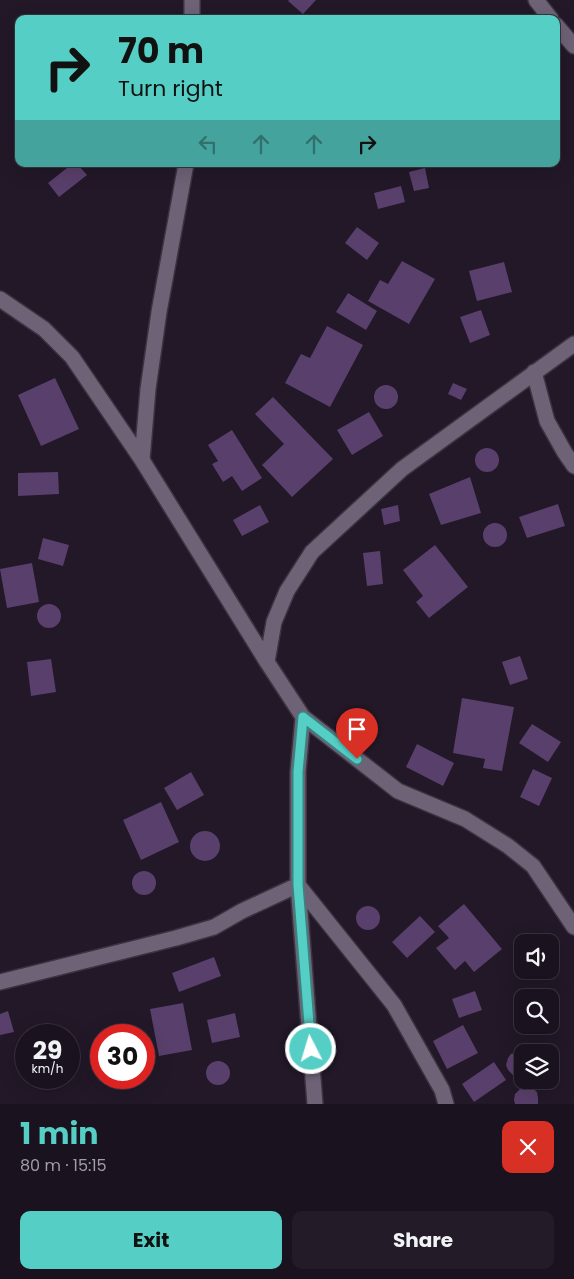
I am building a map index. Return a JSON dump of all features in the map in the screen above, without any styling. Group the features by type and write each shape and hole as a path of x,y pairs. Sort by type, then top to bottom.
{"street":[{"path":"192,0 192,15"},
{"path":"536,0 548,15"},
{"path":"560,30 574,46"},
{"path":"142,460 148,389 159,312 185,167"},
{"path":"0,300 44,329 72,357 142,460 303,717 398,791 465,819 508,846 533,866 574,927"},
{"path":"267,662 274,622 287,591 312,552 402,469 574,344"},
{"path":"534,372 547,421 574,466"},
{"path":"303,717 298,772 298,885 315,1104"},
{"path":"0,982 176,938 214,926 298,885"},
{"path":"298,885 394,1005 442,1090 446,1104"}],"building":[{"path":"289,0 316,0 303,14"},
{"path":"68,167 80,167 87,175 59,197 48,183"},
{"path":"425,168 429,188 414,191 409,172"},
{"path":"401,186 405,202 378,209 374,193"},
{"path":"357,227 379,243 367,260 345,243"},
{"path":"402,261 435,279 409,324 368,301 380,280 388,284"},
{"path":"504,262 512,292 477,301 469,271"},
{"path":"348,293 377,311 366,330 336,312"},
{"path":"481,310 490,335 470,343 460,317"},
{"path":"327,326 363,345 330,407 285,383 301,354 310,358"},
{"path":"55,378 79,429 41,446 18,395"},
{"path":"453,383 467,389 461,400 448,394"},
{"path":"386,385 391,386 397,392 397,402 391,408 386,409 381,408 375,402 374,397 375,392 381,386"},
{"path":"273,397 333,459 292,497 262,465 284,444 255,414"},
{"path":"369,412 383,436 352,455 337,430"},
{"path":"232,430 262,478 242,491 232,476 223,482 212,464 218,461 208,445"},
{"path":"487,448 492,449 498,455 498,465 492,471 487,472 482,471 476,465 475,460 476,455 482,449"},
{"path":"58,472 59,494 18,496 18,473"},
{"path":"470,477 481,513 441,525 429,494"},
{"path":"558,504 565,526 527,538 519,517"},
{"path":"260,505 269,522 242,536 233,520"},
{"path":"398,505 400,521 384,525 381,509"},
{"path":"495,523 500,524 506,530 506,540 500,546 495,547 490,546 484,540 483,535 484,530 490,524"},
{"path":"43,538 69,545 63,566 38,559"},
{"path":"435,545 468,587 429,618 416,602 423,596 403,570"},
{"path":"380,551 383,584 367,586 363,553"},
{"path":"32,563 39,602 7,608 0,569"},
{"path":"49,604 54,605 60,611 60,621 54,627 49,628 44,627 38,621 37,616 38,611 44,605"},
{"path":"520,656 528,679 510,685 502,662"},
{"path":"51,659 56,692 31,696 27,662"},
{"path":"462,698 514,707 502,771 483,768 485,759 453,753"},
{"path":"532,724 561,742 548,762 519,743"},
{"path":"417,744 454,763 443,786 406,767"},
{"path":"533,769 552,778 539,806 520,797"},
{"path":"191,772 204,795 177,810 164,788"},
{"path":"161,802 179,842 141,860 123,820"},
{"path":"205,831 216,835 220,846 216,857 205,861 194,857 190,846 194,835"},
{"path":"144,871 149,872 155,878 155,888 149,894 144,895 139,894 133,888 132,883 133,878 139,872"},
{"path":"464,904 502,949 474,972 465,961 455,970 436,948 449,938 438,926"},
{"path":"368,906 373,907 379,913 379,923 373,929 368,930 363,929 357,923 356,918 357,913 363,907"},
{"path":"420,916 435,932 407,958 392,942"},
{"path":"214,957 221,976 179,992 172,973"},
{"path":"475,991 482,1010 459,1018 452,999"},
{"path":"183,1003 192,1050 159,1056 155,1024 153,1024 150,1009"},
{"path":"8,1011 14,1032 0,1035 0,1014"},
{"path":"235,1013 240,1037 212,1043 207,1020"},
{"path":"463,1025 478,1053 447,1069 433,1041"},
{"path":"514,1053 514,1075 508,1070 506,1065 511,1054"},
{"path":"218,1061 227,1064 230,1073 227,1082 218,1085 209,1082 206,1073 209,1064"},
{"path":"494,1062 506,1080 474,1102 462,1084"},
{"path":"520,1089 533,1089 537,1092 538,1104 515,1104 515,1094"}],"route":[{"path":"311,1049 298,885 298,772 303,717 357,759"}]}
